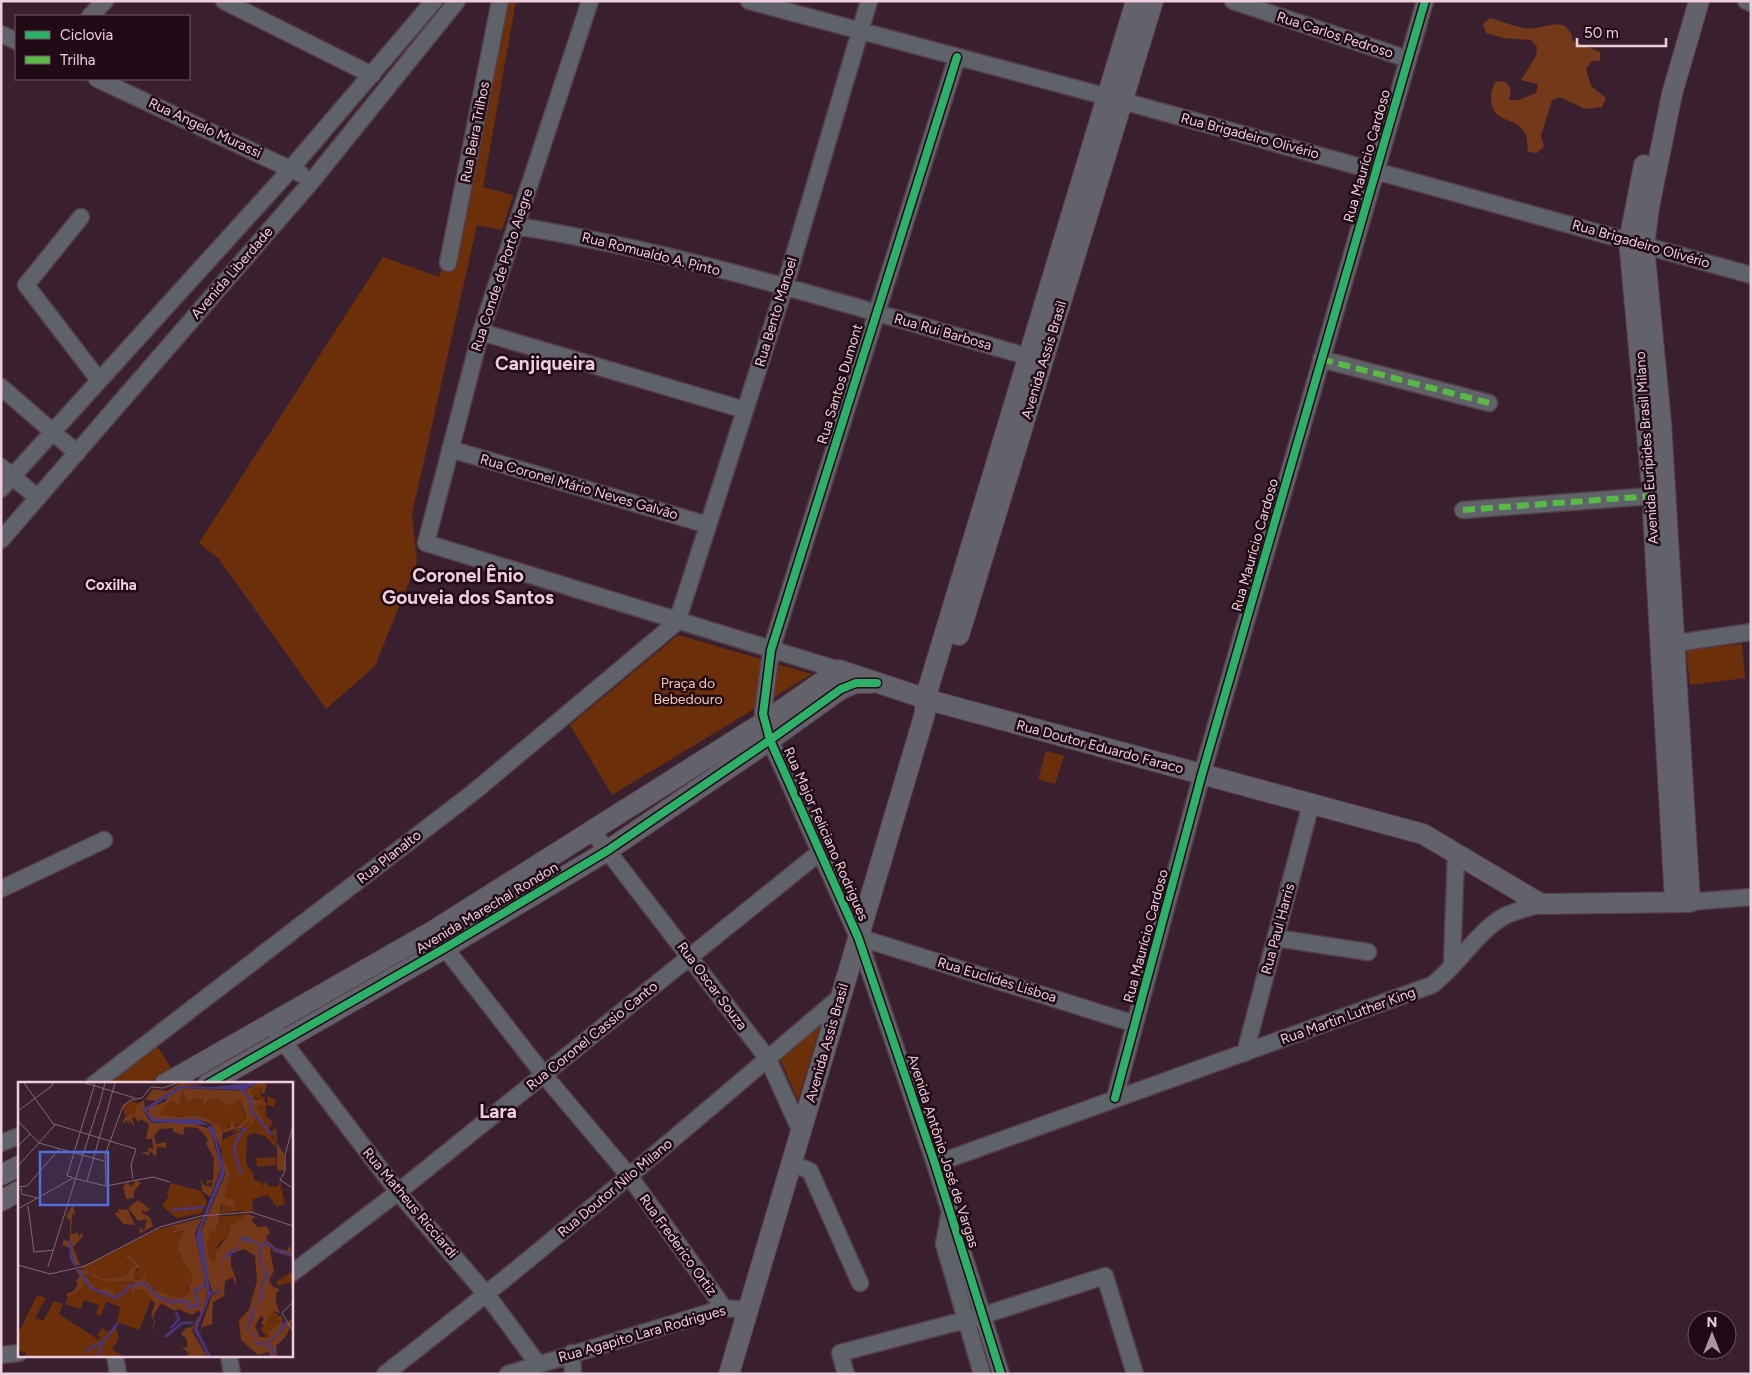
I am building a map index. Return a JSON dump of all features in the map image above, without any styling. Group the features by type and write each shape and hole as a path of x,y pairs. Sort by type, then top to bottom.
{"main road":[{"name":"Avenida Assis Brasil","path":"1115,99 1136,1"},
{"name":"Avenida Assis Brasil","path":"729,1374 858,937 1037,359 1115,99 1153,1"},
{"name":"Avenida Euripides Brasil Milano","path":"1682,902 1654,422 1636,243 1686,1"},
{"name":"Avenida Euripides Brasil Milano","path":"1666,92 1698,1"},
{"name":"Avenida Euripides Brasil Milano","path":"1654,422 1652,496 1663,577"},
{"name":"Rua Doutor Eduardo Faraco","path":"839,670 929,704 1202,774 1423,834 1541,904"},
{"name":"Avenida Marechal Rondon","path":"211,1082 445,948 607,851 767,731 839,670"},
{"name":"Avenida Marechal Rondon","path":"169,1082 433,931 593,832 841,689 856,683 877,683"},
{"name":"Rua Martin Luther King","path":"1541,904 1682,902"},
{"path":"1,1175 18,1166"},
{"path":"1,1201 18,1192"}],"street":[{"path":"91,15 105,1"},
{"path":"224,1 372,74"},
{"name":"Avenida Liberdade","path":"1,489 7,471 52,432 292,168 434,1"},
{"name":"Avenida Liberdade","path":"1,540 312,181 457,1"},
{"name":"Rua Beira Trilhos","path":"448,263 500,1"},
{"name":"Rua Conde de Porto Alegre","path":"426,543 481,332 590,1"},
{"name":"Rua Brigadeiro Olivério","path":"749,1 1115,99 1751,275"},
{"name":"Rua Bento Manoel","path":"677,622 785,286 869,1"},
{"name":"Rua Carlos Pedroso","path":"1233,1 1408,59"},
{"name":"Rua Maurício Cardoso","path":"1115,1098 1202,774 1425,1"},
{"path":"1746,1 1751,3"},
{"path":"1,34 15,41"},
{"path":"406,36 420,48"},
{"name":"Rua Santos Dumont","path":"767,731 764,706 770,650 956,57"},
{"name":"Rua Angelo Murassi","path":"99,80 292,168 312,181"},
{"path":"81,217 26,285 99,380"},
{"name":"Rua Romualdo A. Pinto","path":"516,226 577,236 785,286"},
{"name":"Rua Rui Barbosa","path":"785,286 1037,359"},
{"path":"481,332 745,410"},
{"path":"1321,359 1489,403"},
{"path":"1,387 76,453"},
{"name":"Rua Coronel Mário Neves Galvão","path":"450,449 708,525"},
{"path":"7,471 38,498"},
{"path":"1463,510 1652,496"},
{"name":"Rua Doutor Eduardo Faraco","path":"426,543 677,622 839,670"},
{"name":"Rua Planalto","path":"97,1082 475,791 677,622"},
{"path":"1668,644 1751,632"},
{"name":"Rua Major Feliciano Rodrigues","path":"767,731 858,937"},
{"name":"Rua Paul Harris","path":"1245,1053 1311,804"},
{"path":"593,832 607,851"},
{"path":"1,889 104,840"},
{"name":"Rua Oscar Souza","path":"607,851 691,956 768,1059 801,1132"},
{"name":"Rua Coronel Cassio Canto","path":"292,1273 398,1192 820,852"},
{"path":"1452,964 1456,854"},
{"name":"Rua Martin Luther King","path":"1682,902 1751,897"},
{"name":"Rua Martin Luther King","path":"935,1164 1432,985 1443,976 1485,930 1503,917 1541,904"},
{"name":"Rua Euclides Lisboa","path":"858,937 1136,1024"},
{"name":"Avenida Antônio José de Vargas","path":"858,937 935,1164 949,1214 960,1269 966,1318 982,1374"},
{"path":"1276,938 1368,952"},
{"name":"Rua Frederico Ortiz","path":"445,948 544,1075 630,1177 724,1308"},
{"name":"Rua Doutor Nilo Milano","path":"385,1374 487,1295 630,1177 840,997"},
{"path":"270,1024 281,1041"},
{"name":"Rua Matheus Ricciardi","path":"281,1041 398,1192 487,1295 538,1364"},
{"path":"1,1143 18,1136"},
{"path":"791,1163 810,1171 860,1283"},
{"name":"Avenida Antônio José de Vargas","path":"960,1269 984,1315 1001,1374"},
{"path":"846,1374 840,1353 966,1318 984,1315 1105,1276 1134,1374"},
{"name":"Rua Agapito Lara Rodrigues","path":"508,1374 724,1308 748,1310"},
{"path":"1,1355 18,1353"},
{"path":"572,1353 574,1374"},
{"path":"115,1358 118,1374"},
{"path":"229,1358 232,1374"}],"green space":[{"path":"494,1 516,1 483,187 513,195 502,230 477,225 412,514 417,562 375,666 326,709 219,559 199,543 383,257 439,277 450,232"},
{"name":"Praça do Bebedouro","path":"678,635 812,674 612,795 570,725"},
{"path":"1742,644 1745,678 1690,685 1686,650"},
{"path":"1046,751 1064,756 1055,784 1038,779"},
{"path":"824,1015 798,1100 778,1054"},
{"path":"158,1047 172,1070 150,1082 107,1082"}],"shaded area":[{"path":"1490,18 1524,28 1560,24 1565,26 1570,32 1573,41 1600,52 1600,61 1592,61 1586,69 1591,86 1606,98 1602,107 1585,109 1560,97 1552,100 1541,136 1544,146 1537,153 1528,152 1525,133 1521,127 1496,113 1491,94 1496,81 1506,82 1511,90 1509,100 1518,100 1536,93 1538,84 1521,80 1536,56 1537,47 1531,40 1504,38 1486,33 1483,24"}],"marked path":[{"path":"1321,359 1489,403"},
{"path":"1463,510 1652,496"}],"cycle path":[{"path":"1115,1098 1202,774 1425,1"},
{"path":"957,57 771,650 763,714 770,740 858,937 935,1164 1001,1374"},
{"path":"211,1082 445,948 607,851 770,740 841,689 856,683 877,683"}],"district":[{"name":"Canjiqueira","path":"545,363"},
{"name":"Coxilha","path":"111,585"},
{"name":"Coronel Ênio Gouveia dos Santos","path":"468,586"},
{"name":"Lara","path":"498,1111"}]}
